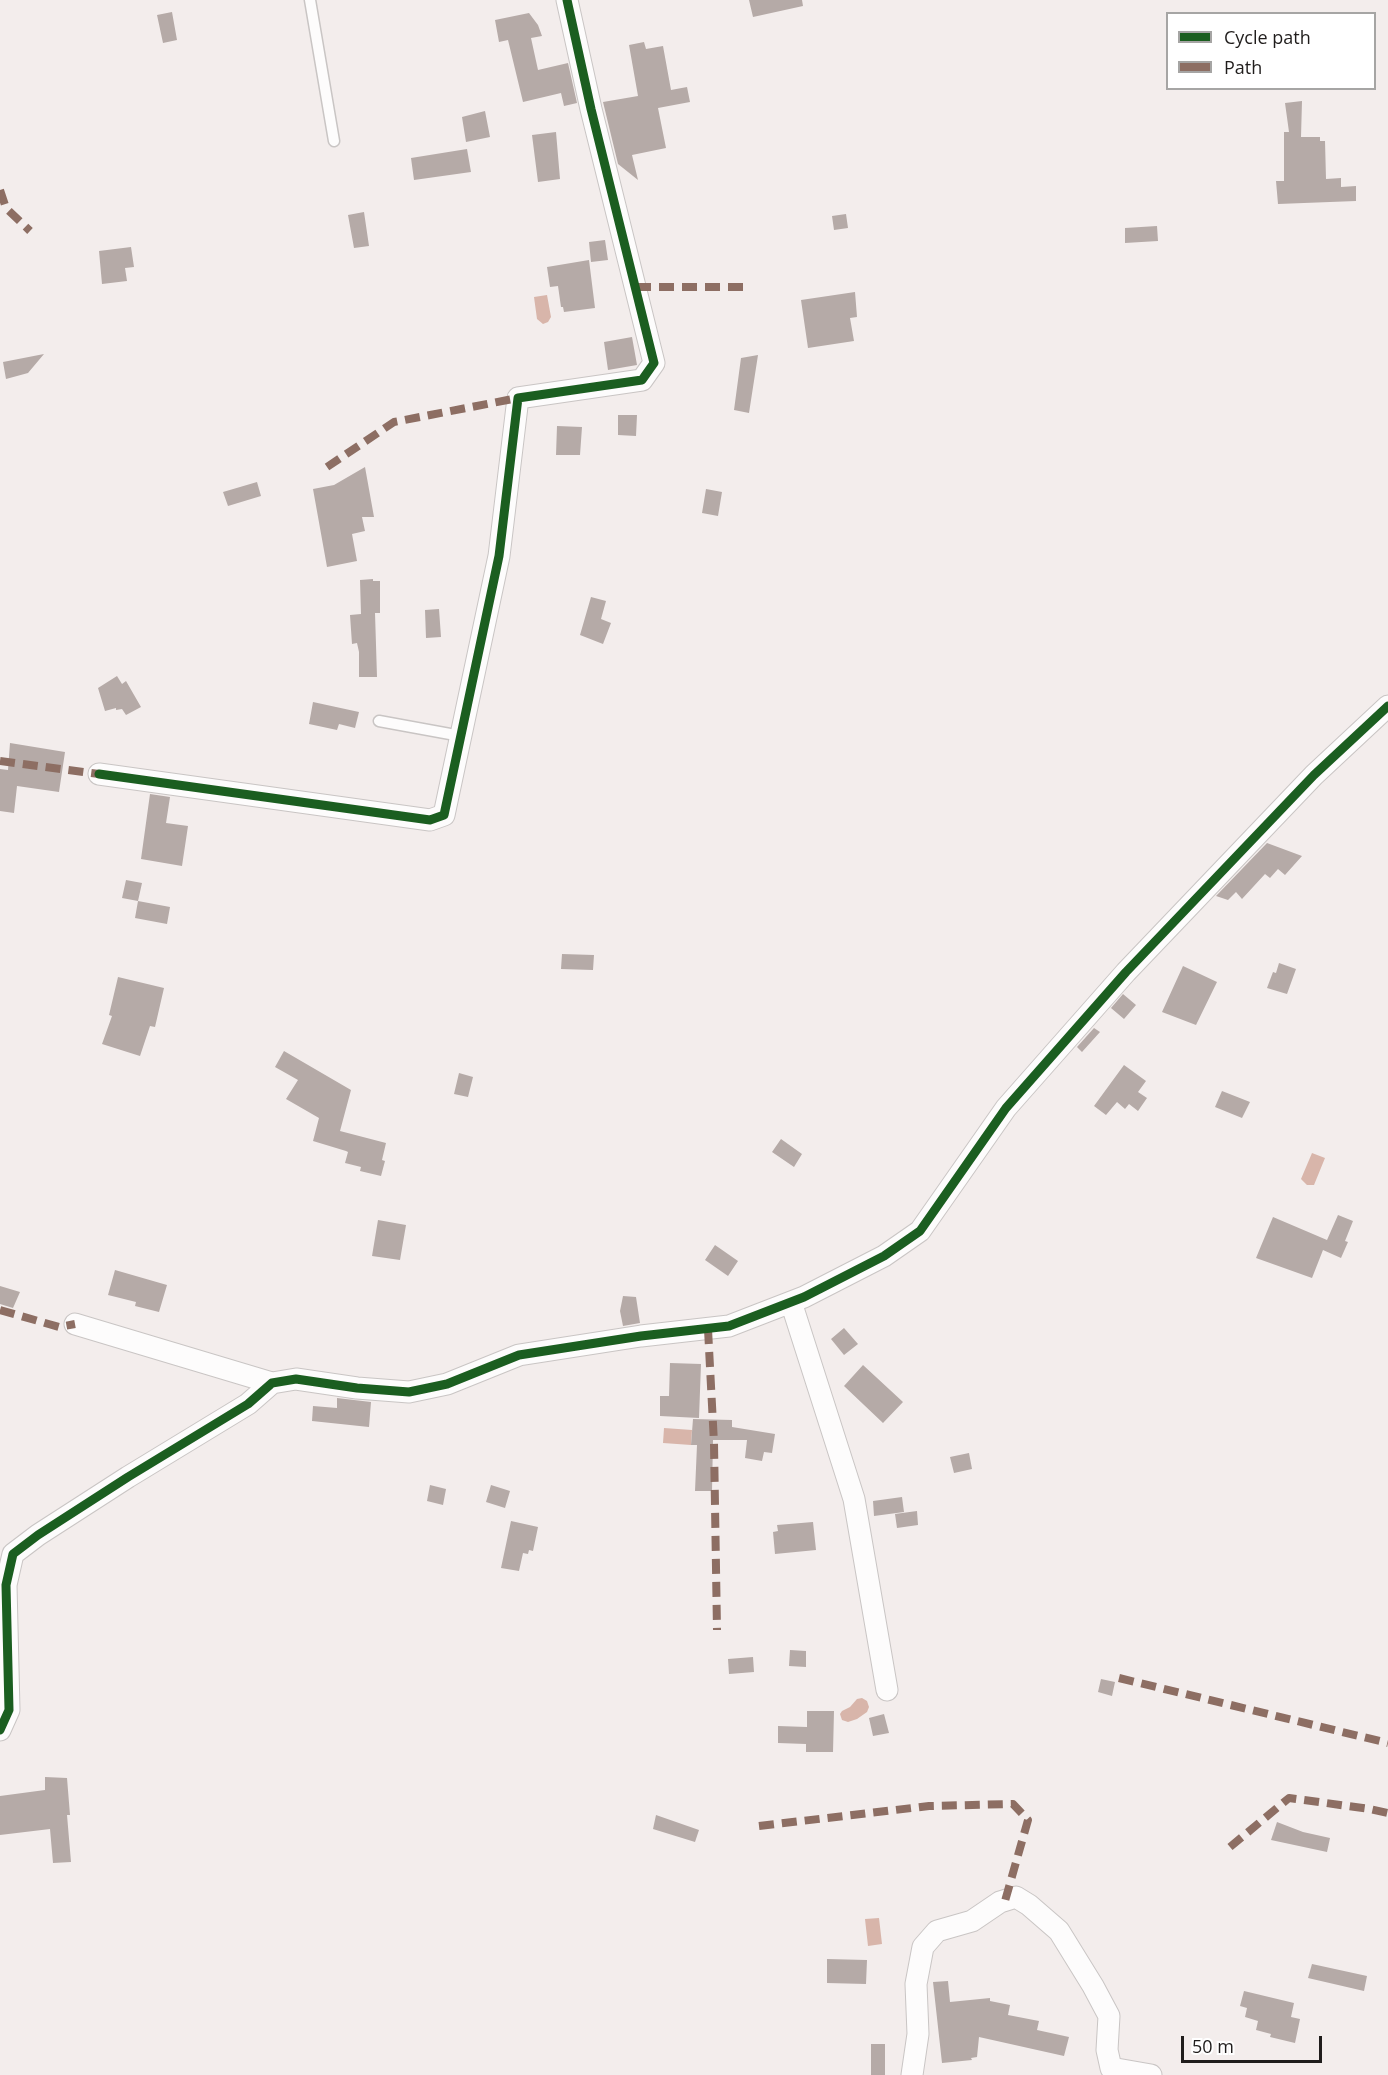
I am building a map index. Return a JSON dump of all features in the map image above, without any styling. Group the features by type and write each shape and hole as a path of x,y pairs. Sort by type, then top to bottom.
{"street":[{"path":"99,774 430,820 444,815 499,556 518,398 642,380 654,363 591,109 567,0"},
{"path":"75,1324 272,1383 296,1379 357,1388 409,1392 447,1384 519,1355 641,1336 729,1326 792,1302 884,1256 920,1230 1006,1108 1126,972 1314,776 1388,706"},
{"path":"792,1302 854,1499 887,1690"},
{"path":"0,1730 9,1710 6,1585 13,1554 38,1535 128,1477 248,1404 272,1383"},
{"path":"912,2075 918,2034 916,1984 922,1947 937,1931 972,1921 1000,1902 1016,1897 1059,1931 1093,1986 1109,2016 1107,2050 1111,2068 1151,2075"}],"lane":[{"path":"310,0 334,141"},
{"path":"379,721 461,736"}],"shaded area":[{"path":"547,295 551,317 543,324 537,319 534,297"},
{"path":"1312,1153 1325,1158 1314,1185 1307,1185 1301,1179"},
{"path":"664,1428 692,1430 691,1445 663,1443"},
{"path":"862,1698 867,1701 869,1707 867,1712 848,1722 842,1720 840,1714 842,1711 850,1707 857,1699"},
{"path":"879,1918 882,1944 868,1946 865,1919"}],"building":[{"path":"749,0 802,0 803,6 753,17"},
{"path":"172,12 177,40 163,43 157,15"},
{"path":"529,13 538,25 542,36 531,38 538,70 568,63 577,103 564,106 561,93 523,102 508,40 499,42 495,20"},
{"path":"644,42 646,49 663,46 671,90 687,87 690,102 658,108 666,148 632,155 638,180 618,164 603,102 638,96 629,45"},
{"path":"1302,101 1301,137 1320,137 1320,141 1325,141 1326,179 1341,178 1341,187 1356,186 1356,201 1278,204 1276,181 1284,181 1284,132 1289,132 1285,103"},
{"path":"485,111 490,137 466,142 462,117"},
{"path":"556,132 560,179 538,182 532,135"},
{"path":"467,149 471,172 414,180 411,158"},
{"path":"364,212 369,246 354,248 348,215"},
{"path":"846,214 848,228 834,230 832,216"},
{"path":"1157,226 1158,241 1125,243 1125,228"},
{"path":"605,240 608,260 591,262 589,242"},
{"path":"131,247 134,267 125,268 127,281 102,284 99,251"},
{"path":"589,260 595,308 564,312 558,286 550,287 547,267"},
{"path":"855,292 857,317 850,318 854,341 808,348 801,300"},
{"path":"632,337 637,365 608,370 604,342"},
{"path":"44,354 28,373 6,379 3,362"},
{"path":"758,355 749,413 734,410 741,358"},
{"path":"618,415 637,415 636,436 618,435"},
{"path":"557,426 582,427 580,455 556,455"},
{"path":"365,467 374,517 362,517 365,531 352,534 357,561 327,567 313,489 334,485"},
{"path":"257,482 261,496 228,506 223,492"},
{"path":"706,489 722,492 718,516 702,513"},
{"path":"373,579 373,581 380,581 380,613 375,613 377,677 359,677 359,652 357,643 352,644 350,615 361,614 360,580"},
{"path":"591,597 606,601 601,619 611,623 603,644 580,635"},
{"path":"439,609 441,637 426,638 425,610"},
{"path":"117,676 122,684 126,681 141,707 126,715 122,709 105,711 98,688"},
{"path":"313,702 359,712 355,728 339,724 337,730 309,724"},
{"path":"10,743 65,752 59,792 17,786 14,813 0,811 0,769 8,770"},
{"path":"150,794 170,797 166,823 188,826 182,866 141,859"},
{"path":"1267,843 1302,856 1285,875 1278,869 1270,878 1265,874 1242,899 1236,892 1228,900 1216,896"},
{"path":"126,880 142,883 138,901 122,898"},
{"path":"138,901 170,907 167,924 135,918"},
{"path":"562,954 594,955 593,970 561,969"},
{"path":"1279,963 1296,969 1287,994 1267,988"},
{"path":"1183,966 1217,982 1196,1025 1162,1012"},
{"path":"118,977 164,988 155,1027 150,1026 140,1056 102,1044 112,1016 109,1015"},
{"path":"1123,994 1136,1005 1124,1019 1111,1008"},
{"path":"1094,1028 1100,1032 1082,1052 1077,1047"},
{"path":"284,1051 351,1090 340,1131 386,1143 381,1176 360,1171 361,1167 345,1163 348,1152 313,1141 319,1118 286,1099 298,1080 275,1067"},
{"path":"1124,1065 1146,1081 1138,1092 1147,1098 1138,1111 1129,1104 1125,1109 1117,1102 1106,1115 1094,1106"},
{"path":"459,1073 473,1077 468,1097 454,1094"},
{"path":"1222,1091 1250,1102 1242,1118 1215,1107"},
{"path":"781,1139 802,1154 794,1167 772,1152"},
{"path":"1338,1215 1353,1221 1345,1241 1348,1242 1341,1258 1323,1250 1312,1278 1256,1258 1273,1217 1327,1240"},
{"path":"378,1220 406,1225 400,1260 372,1256"},
{"path":"715,1245 738,1261 728,1276 705,1260"},
{"path":"115,1270 167,1285 159,1312 135,1306 136,1302 108,1295"},
{"path":"0,1286 20,1292 13,1308 0,1304"},
{"path":"623,1296 636,1297 640,1323 623,1326 620,1311"},
{"path":"844,1328 858,1344 844,1355 831,1339"},
{"path":"670,1363 701,1364 699,1418 660,1416 660,1396 669,1396"},
{"path":"863,1365 903,1402 883,1423 844,1386"},
{"path":"337,1398 371,1402 369,1427 312,1421 313,1406 337,1408"},
{"path":"693,1419 732,1420 732,1427 775,1434 772,1453 764,1452 762,1461 745,1458 747,1440 713,1440 712,1491 695,1491 697,1445 691,1445"},
{"path":"969,1453 972,1469 954,1473 950,1457"},
{"path":"430,1485 446,1489 443,1505 427,1501"},
{"path":"491,1485 510,1491 505,1508 486,1502"},
{"path":"902,1497 904,1512 874,1516 873,1501"},
{"path":"917,1511 918,1525 897,1528 895,1514"},
{"path":"511,1521 538,1527 533,1551 529,1550 528,1554 523,1553 519,1571 501,1568"},
{"path":"813,1522 816,1550 775,1554 773,1532 778,1531 777,1525"},
{"path":"790,1650 806,1651 806,1667 789,1666"},
{"path":"753,1657 754,1672 729,1674 728,1659"},
{"path":"1101,1679 1115,1682 1112,1696 1098,1692"},
{"path":"807,1711 834,1711 833,1752 806,1752 806,1744 778,1743 778,1726 807,1727"},
{"path":"884,1714 889,1733 873,1736 869,1718"},
{"path":"45,1777 67,1778 71,1862 53,1863 50,1829 0,1835 0,1796 45,1790"},
{"path":"656,1815 699,1830 695,1842 653,1829"},
{"path":"1277,1822 1303,1832 1330,1838 1327,1852 1271,1840"},
{"path":"827,1959 867,1960 866,1984 827,1983"},
{"path":"1312,1964 1367,1976 1364,1991 1308,1978"},
{"path":"948,1981 950,2002 990,1998 990,2001 1010,2005 1008,2015 1039,2021 1037,2030 1069,2037 1064,2056 979,2037 977,2057 971,2058 972,2060 942,2063 933,1982"},
{"path":"1244,1991 1294,2003 1291,2017 1300,2019 1295,2043 1270,2037 1271,2034 1256,2030 1258,2021 1245,2017 1247,2008 1240,2006"},
{"path":"871,2044 885,2044 885,2075 871,2075"}],"marked path":[{"path":"0,190 6,208 30,231"},
{"path":"636,287 750,287"},
{"path":"327,467 394,422 518,398"},
{"path":"0,761 99,774"},
{"path":"0,1310 59,1327 75,1324"},
{"path":"708,1329 714,1443 717,1630"},
{"path":"1119,1678 1388,1743"},
{"path":"1230,1847 1289,1798 1388,1813"},
{"path":"759,1826 929,1806 1013,1804 1028,1820 1005,1901"}],"cycle path":[{"path":"99,774 430,820 444,815 499,556 518,398 642,380 654,363 591,109 567,0"},
{"path":"0,1730 9,1710 6,1585 13,1554 38,1535 128,1477 248,1404 272,1383 296,1379 357,1388 409,1392 447,1384 519,1355 641,1336 729,1326 804,1297 884,1256 920,1231 1006,1108 1126,972 1314,775 1388,706"}]}
